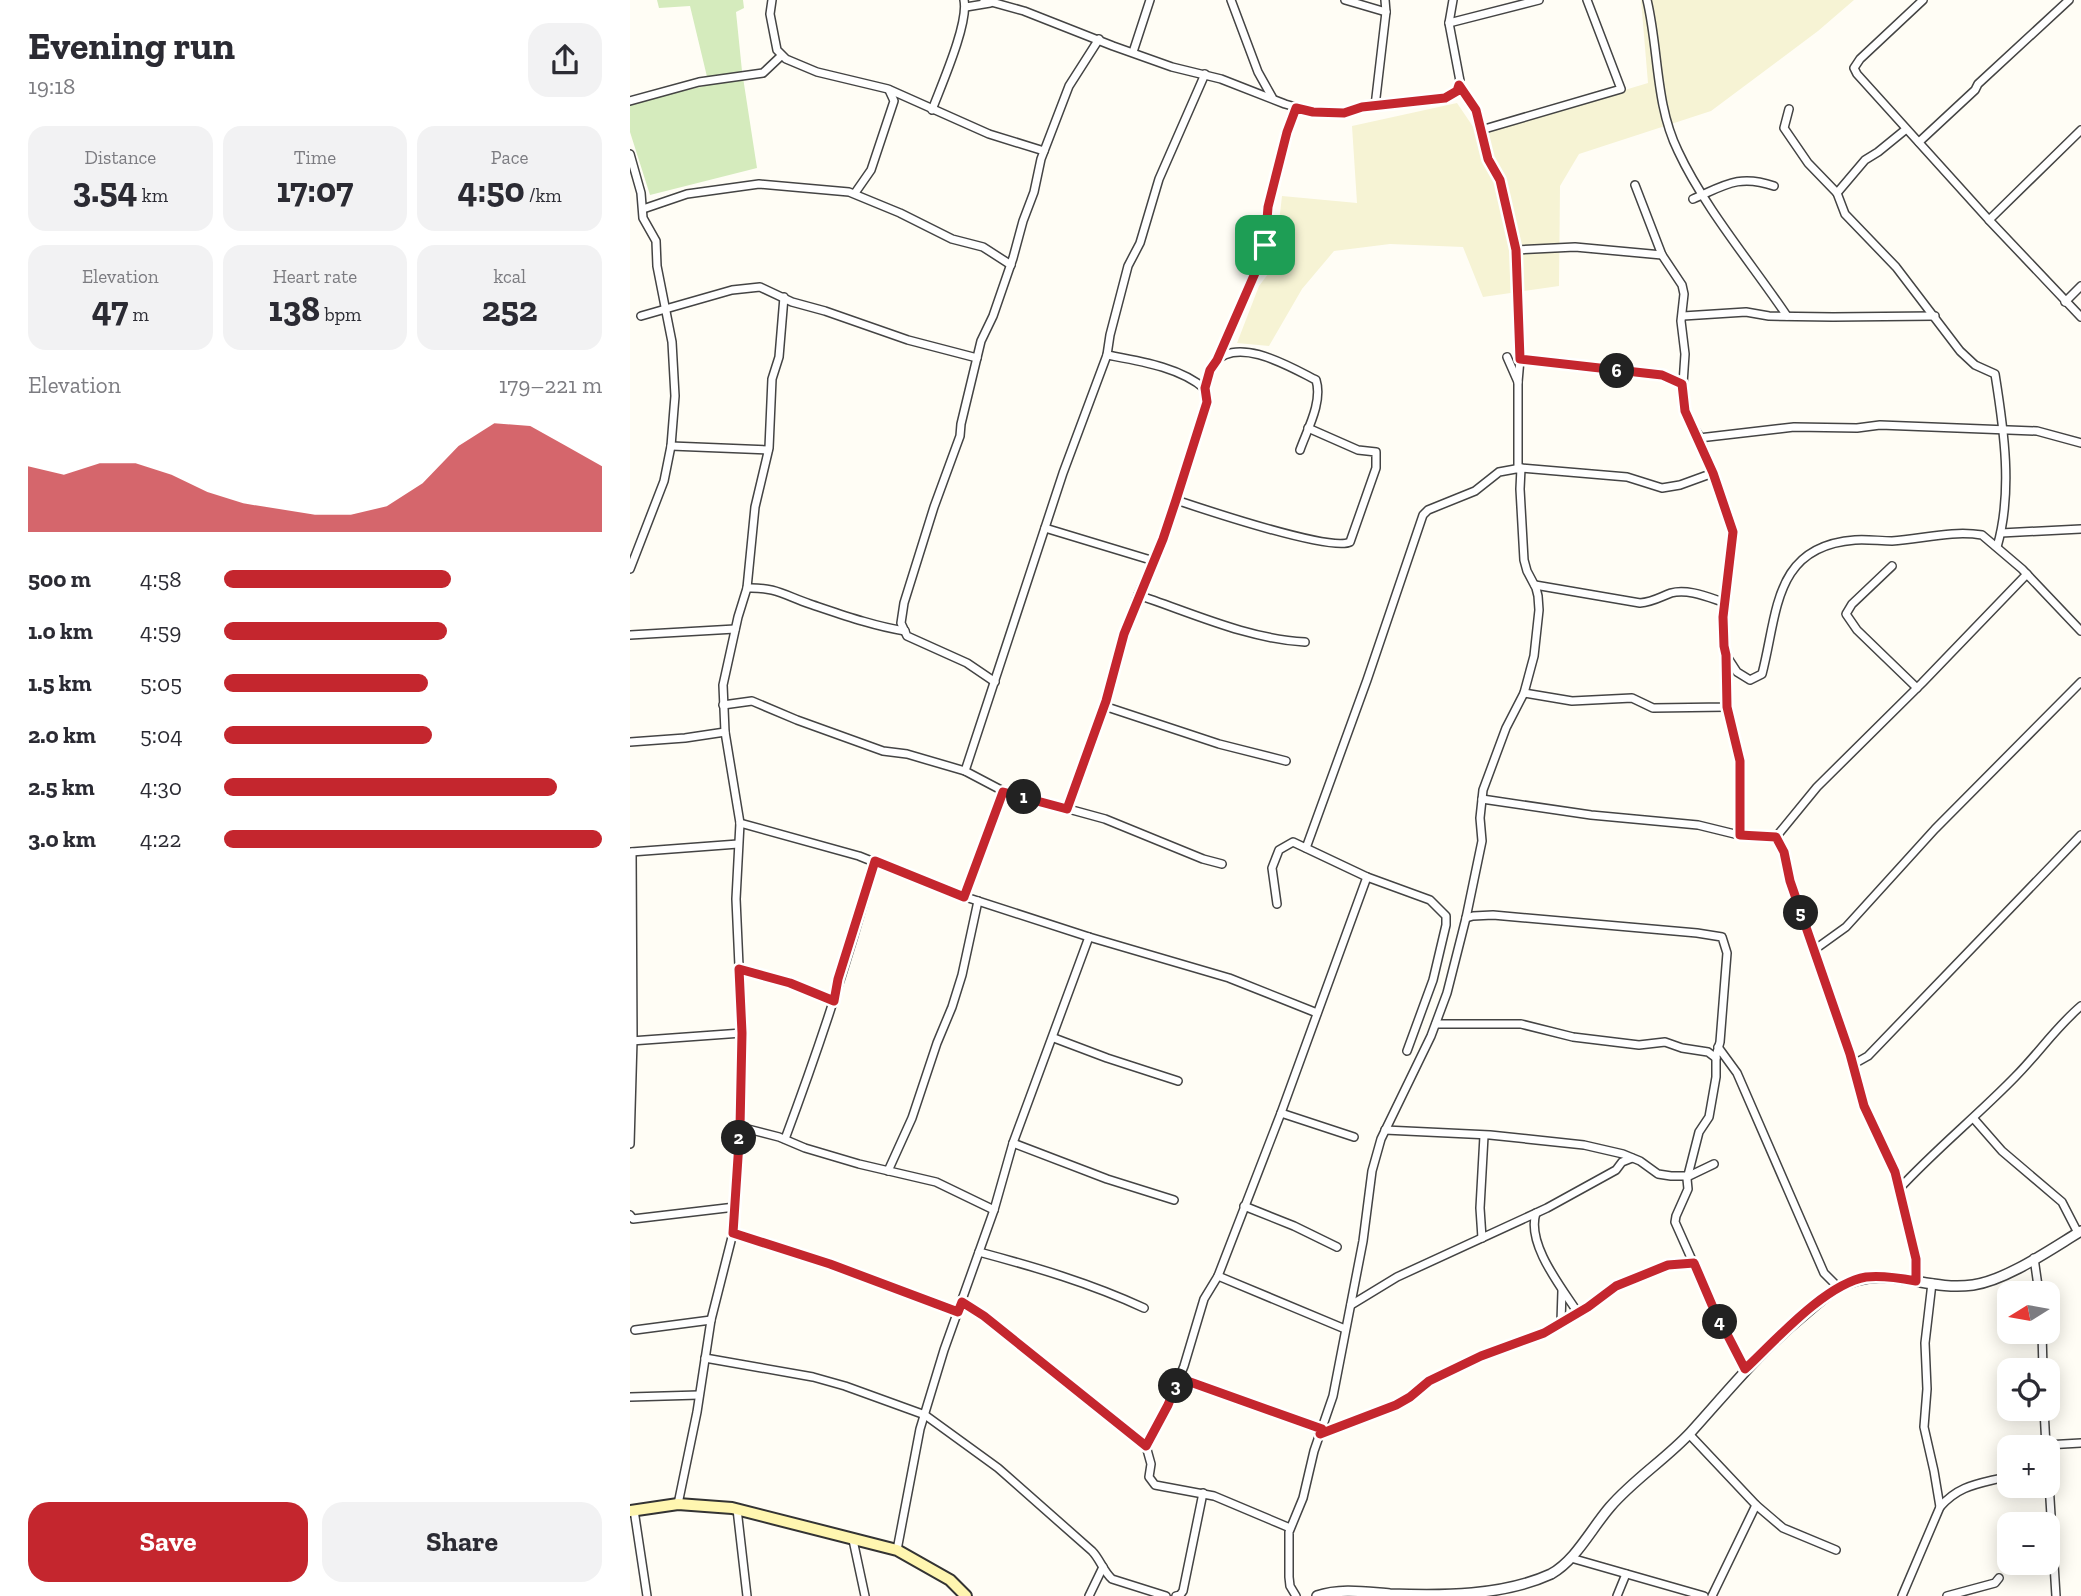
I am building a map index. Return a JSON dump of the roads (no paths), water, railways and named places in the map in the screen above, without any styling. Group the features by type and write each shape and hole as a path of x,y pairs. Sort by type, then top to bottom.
{"main road":[{"path":"632,1510 678,1504 737,1509 897,1550 950,1580 967,1596"}],"street":[{"path":"772,0 770,15 777,50 781,56 817,72 889,90 989,134 1044,151"},
{"path":"1133,52 1150,0"},
{"path":"1231,0 1258,72 1273,97"},
{"path":"1345,0 1386,12"},
{"path":"1375,106 1386,12 1385,0"},
{"path":"1296,1596 1290,1586 1289,1577 1290,1528 1303,1498 1309,1469 1333,1396 1363,1241 1372,1171 1385,1130 1436,1024 1466,918 1482,841 1482,799 1506,728 1524,693 1534,656 1539,610 1538,589 1524,560 1520,489 1520,359 1516,250 1500,180 1488,159 1476,110 1459,85 1450,23 1453,0"},
{"path":"1450,23 1539,0"},
{"path":"1481,130 1621,89 1587,0"},
{"path":"1647,0 1655,34 1657,76 1668,125 1678,151 1703,194 1787,316"},
{"path":"1923,0 1860,59 1854,68 1905,130 2081,317"},
{"path":"1919,142 2069,0"},
{"path":"932,110 960,33 965,4 988,2 1024,11 1172,67 1205,74 1313,112 1344,113 1362,107 1445,98 1457,91 1459,85"},
{"path":"995,682 967,663 912,640 901,623 904,603 960,436 977,358 1011,265 1044,151 1069,86 1099,39"},
{"path":"630,101 699,82 763,73 781,56"},
{"path":"965,771 1063,473 1107,355 1128,266 1140,243 1159,179 1205,74"},
{"path":"855,193 871,170 894,102 889,90"},
{"path":"894,102 905,97"},
{"path":"1067,809 1104,706 1124,634 1176,500 1207,402 1205,388 1210,370 1217,360 1259,264 1265,245 1268,207 1287,132 1296,108"},
{"path":"1789,109 1784,128 1808,163 1837,193 1846,214 1896,267 1968,358 1975,365 1995,374 2006,475 2004,514 1997,547"},
{"path":"1837,193 1865,160 1905,130"},
{"path":"1989,220 2081,130"},
{"path":"630,154 643,218 656,241 657,266 675,365 671,446 664,481 630,569"},
{"path":"1693,199 1731,182 1754,179 1774,186"},
{"path":"643,209 687,194 759,184 855,193 952,239 983,247 1011,265"},
{"path":"1635,185 1662,255 1682,285 1685,302 1682,384 1685,411 1713,473 1733,532 1723,617 1727,707 1740,761 1740,835"},
{"path":"1516,250 1575,247 1662,255"},
{"path":"2066,302 2081,286"},
{"path":"641,316 747,287 760,287 799,304 908,340 977,358"},
{"path":"678,1504 710,1320 733,1233 740,1127 742,1033 736,899 740,823 723,705 726,666 747,588 755,507 768,450 772,379 779,357 784,297"},
{"path":"1683,316 1746,312 1787,316 1935,316"},
{"path":"1217,360 1236,353 1274,358 1316,380 1317,400 1300,450"},
{"path":"1107,355 1146,361 1198,382 1205,388"},
{"path":"1507,357 1518,382"},
{"path":"1520,359 1662,375 1682,384"},
{"path":"1699,438 1808,426 1857,428 1880,425 2037,431 2081,443"},
{"path":"1176,500 1277,530 1340,545 1350,542 1376,468 1376,452 1358,450 1308,428"},
{"path":"671,446 768,450"},
{"path":"1306,848 1423,515 1428,510 1475,491 1499,472 1520,468 1627,477 1662,488 1680,485 1713,473"},
{"path":"1045,528 1154,561"},
{"path":"2001,533 2081,529"},
{"path":"1726,655 1737,672 1751,680 1762,674 1783,584 1799,560 1826,545 1855,540 1893,541 1923,535 1973,534 1988,538 2027,574 2081,631"},
{"path":"1892,566 1852,604 1846,614 1857,630 1917,688"},
{"path":"1776,837 1817,787 2027,574"},
{"path":"747,588 771,588 809,604 886,628 905,631"},
{"path":"1538,589 1599,594 1640,603 1650,603 1672,593 1686,592 1726,603"},
{"path":"1138,595 1250,633 1279,640 1305,642"},
{"path":"630,635 735,629"},
{"path":"1814,950 1846,927 1935,829 2081,682"},
{"path":"1524,693 1572,701 1632,698 1653,708 1727,707"},
{"path":"723,705 752,701 883,751 906,754 965,771 1003,792 1105,819 1203,859 1222,864"},
{"path":"1104,706 1219,744 1286,761"},
{"path":"630,742 725,732"},
{"path":"964,897 1003,792"},
{"path":"1482,799 1591,815 1698,825 1740,835 1776,837"},
{"path":"740,823 875,861 964,897 1229,978 1317,1013"},
{"path":"1852,1065 1868,1056 2081,835"},
{"path":"1776,837 1784,852 1790,881 1864,1106 1890,1160 1916,1259 1916,1281"},
{"path":"1277,904 1272,868 1279,850 1293,842 1367,877 1430,900 1446,916 1447,925 1433,979 1407,1051"},
{"path":"630,1144 631,852 738,844"},
{"path":"785,1139 804,1092 834,1001 838,979 875,861"},
{"path":"1146,1446 1179,1378 1204,1299 1218,1276 1281,1113 1367,877"},
{"path":"888,1171 912,1118 952,1007 978,901"},
{"path":"1466,918 1493,915 1722,937 1727,953 1716,1077 1709,1117 1699,1132 1685,1199 1675,1222 1712,1305 1745,1369"},
{"path":"897,1550 920,1429 994,1210 1013,1143 1054,1038 1089,937"},
{"path":"739,969 790,983 834,1001"},
{"path":"1899,1189 1922,1164 1974,1119 2081,1006"},
{"path":"1436,1024 1521,1024 1573,1037 1639,1045 1658,1041 1708,1052 1716,1058"},
{"path":"631,1040 742,1033"},
{"path":"1054,1038 1178,1081"},
{"path":"1708,1052 1718,1046"},
{"path":"1718,1046 1737,1073 1824,1273 1839,1288"},
{"path":"1281,1113 1354,1137"},
{"path":"1317,1596 1334,1591 1443,1596 1483,1594 1552,1573 1571,1558 1611,1506 1689,1434 1745,1369 1790,1326 1839,1288 1874,1276 1973,1285 2009,1272 2080,1232 2062,1202 2003,1151 1974,1119"},
{"path":"740,1127 785,1139 805,1148 936,1182 994,1210"},
{"path":"1385,1130 1584,1145 1632,1158 1658,1174 1689,1177 1714,1164"},
{"path":"1482,1238 1480,1209 1483,1136"},
{"path":"1013,1143 1107,1179 1174,1200"},
{"path":"1619,1153 1622,1162"},
{"path":"1351,1305 1397,1278 1532,1217 1616,1170 1622,1162 1632,1158"},
{"path":"1244,1206 1337,1247"},
{"path":"630,1215 633,1219 651,1219 735,1208"},
{"path":"1532,1217 1538,1244 1562,1290 1578,1313"},
{"path":"733,1233 830,1264 958,1312"},
{"path":"979,1252 1046,1270 1114,1294 1144,1308"},
{"path":"2034,1258 2037,1281"},
{"path":"1179,1378 1321,1432 1396,1405 1429,1381 1481,1356 1544,1333 1616,1286 1668,1265 1694,1263"},
{"path":"1218,1276 1345,1329"},
{"path":"1933,1283 1925,1343 1927,1390 1924,1427 1940,1507"},
{"path":"1561,1322 1562,1290"},
{"path":"962,1302 984,1316 1146,1446 1151,1464 1151,1482 1161,1488 1203,1493 1244,1507 1290,1528"},
{"path":"635,1330 710,1320"},
{"path":"705,1358 813,1377 925,1415 998,1468 1092,1551 1112,1579 1164,1596"},
{"path":"630,1397 699,1395"},
{"path":"1689,1434 1756,1505 1783,1528 1836,1549"},
{"path":"2060,1445 2081,1443"},
{"path":"1902,1596 1940,1507 1951,1494 1959,1490 1997,1479"},
{"path":"1179,1596 1183,1591 1203,1493"},
{"path":"2050,1498 2056,1596"},
{"path":"1712,1596 1756,1505"},
{"path":"737,1509 747,1596"},
{"path":"632,1510 647,1596"},
{"path":"853,1540 864,1596"},
{"path":"1571,1558 1704,1596"},
{"path":"1089,1596 1103,1567"},
{"path":"1617,1596 1626,1574"},
{"path":"1947,1596 1994,1583 1999,1578"}]}
